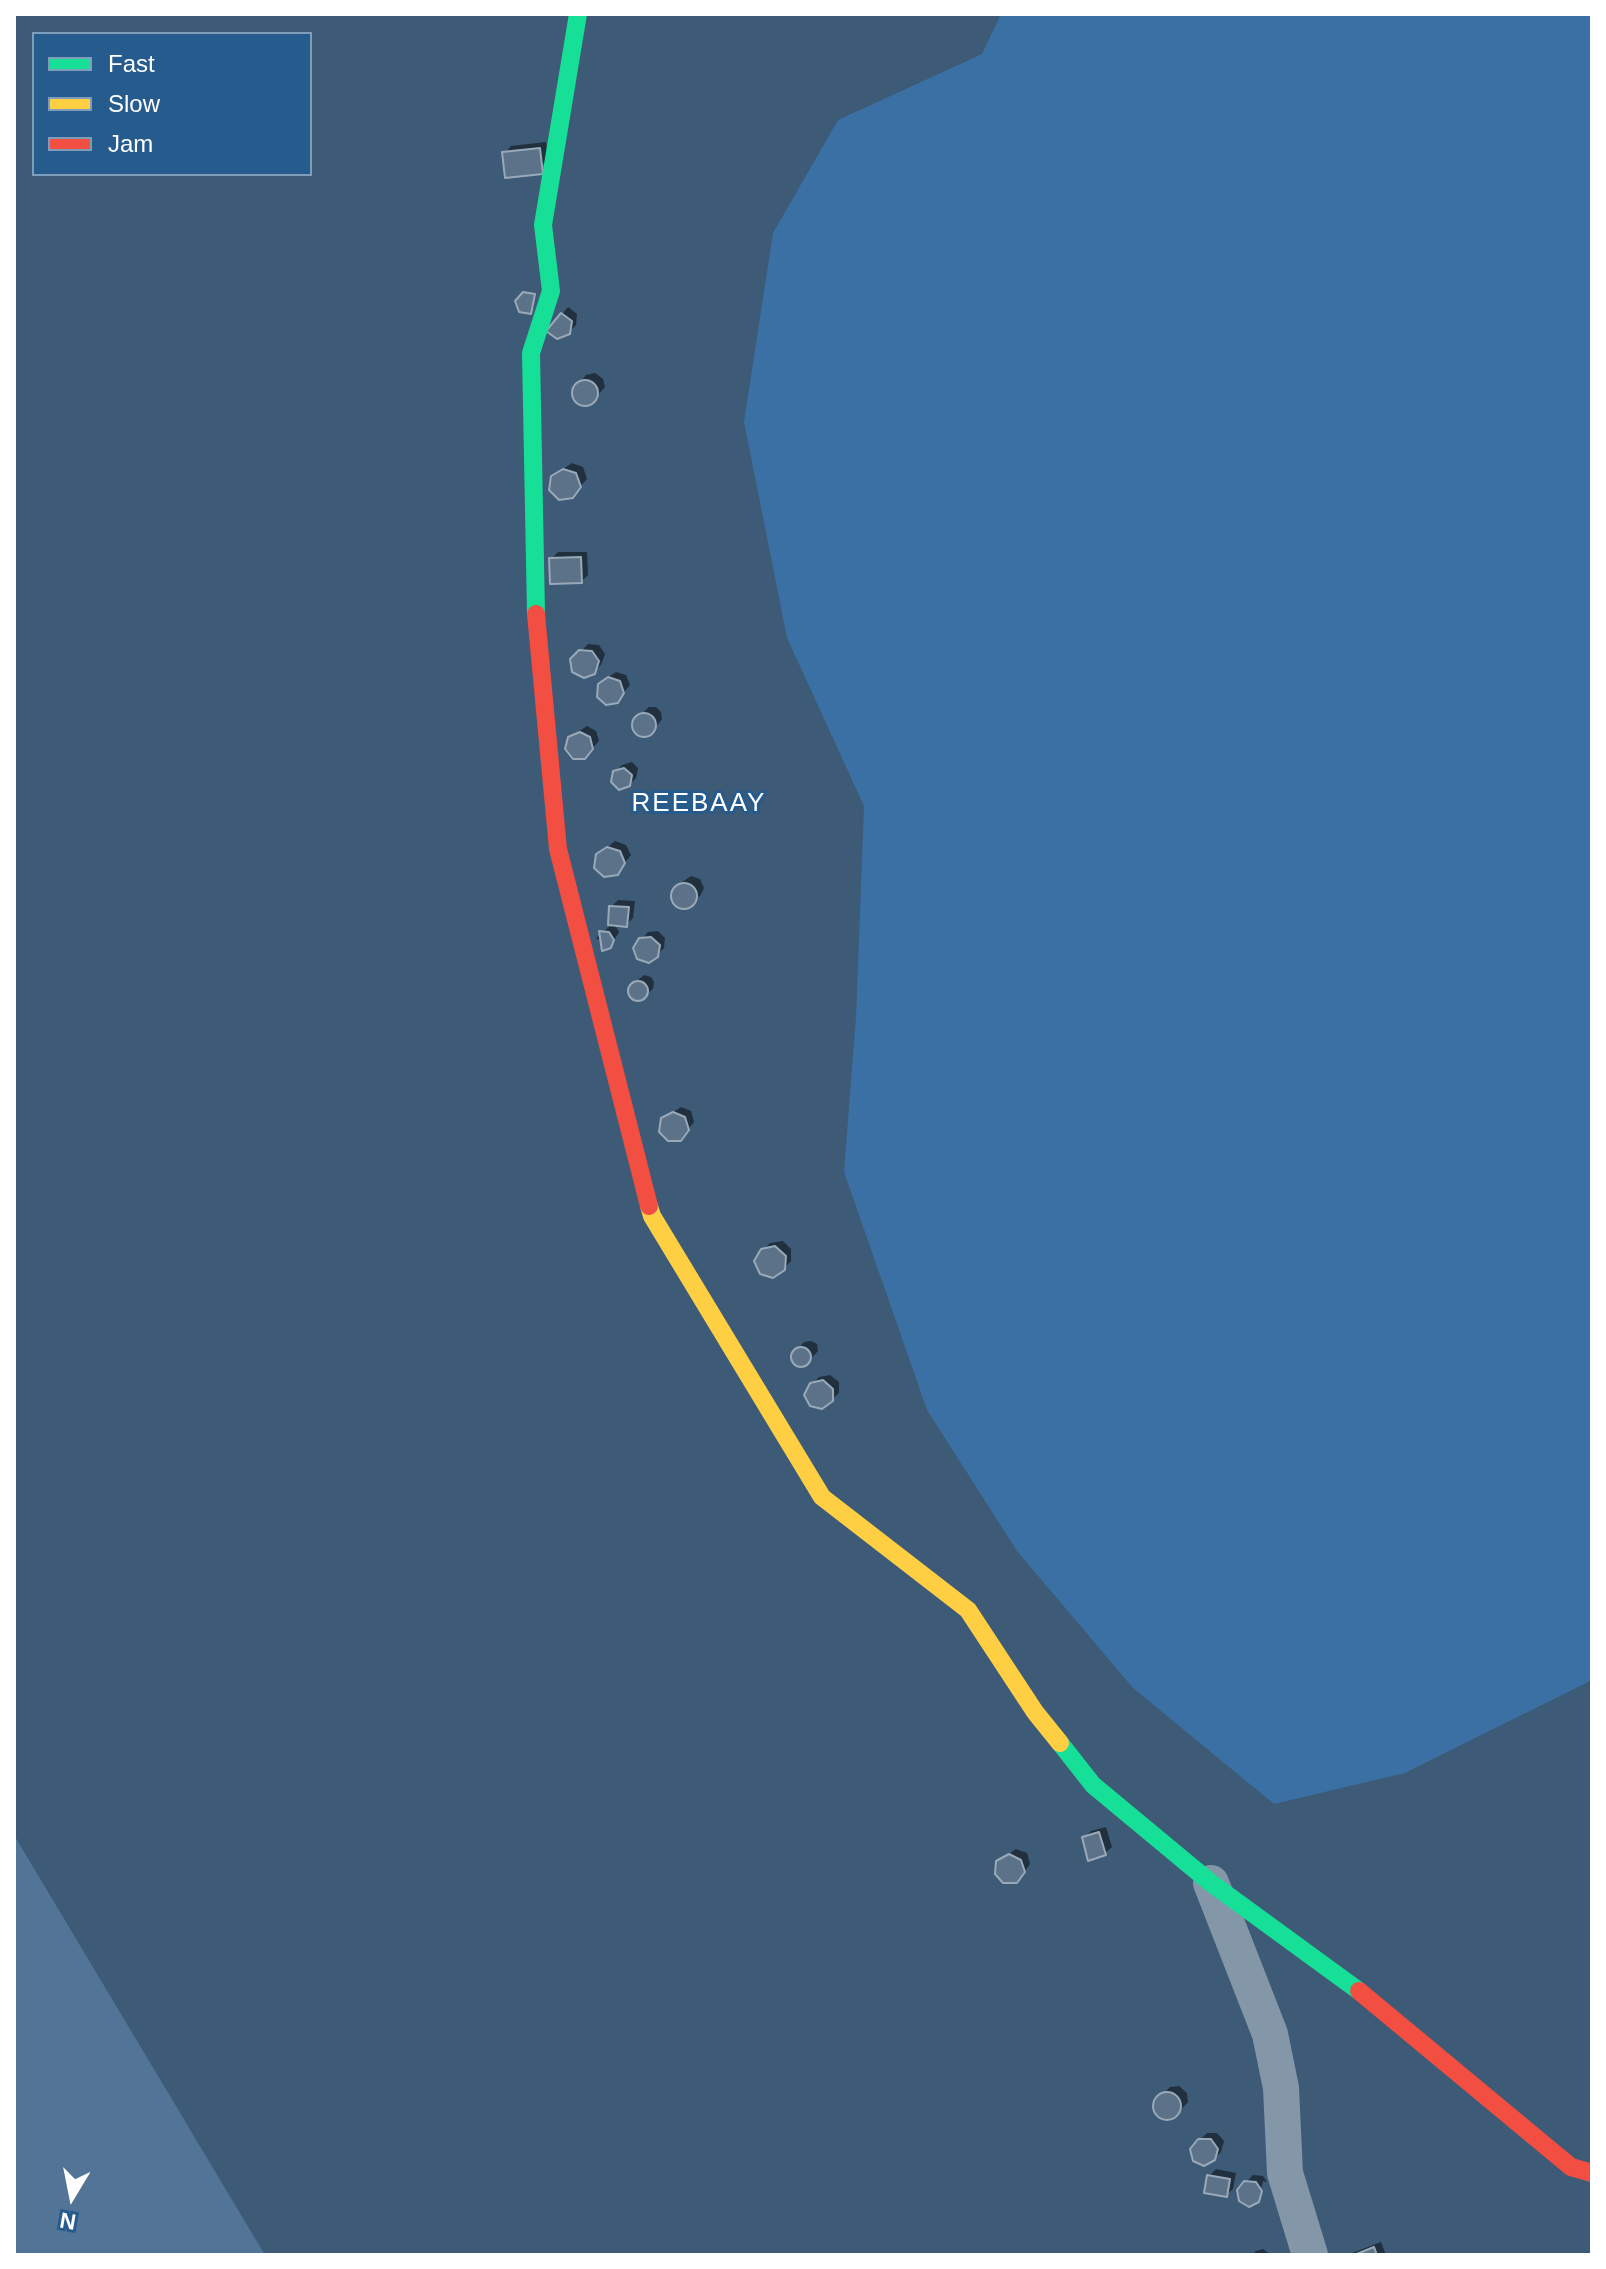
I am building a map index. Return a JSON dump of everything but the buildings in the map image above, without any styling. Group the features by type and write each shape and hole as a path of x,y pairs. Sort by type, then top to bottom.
{"street":[{"path":"578,14 543,225 551,291 531,353 534,595 558,849 652,1216 822,1497 968,1610 1035,1712 1093,1785 1211,1883 1334,1971 1571,2167 1592,2173"},
{"path":"1211,1883 1270,2034 1281,2088 1285,2173 1310,2255"}],"shaded area":[{"path":"1001,14 1592,14 1592,1680 1405,1773 1274,1804 1133,1688 1017,1551 927,1410 844,1172 856,1017 864,806 787,638 744,422 773,233 838,120 982,54"},
{"path":"14,1835 265,2255 14,2255"}],"traffic: fast":[{"path":"536,614 531,353 551,291 543,225 578,14"},
{"path":"1060,1743 1093,1785 1211,1883 1359,1991"}],"traffic: slow":[{"path":"649,1206 652,1216 822,1497 968,1610 1035,1712 1060,1743"}],"traffic: jam":[{"path":"536,614 558,849 649,1206"},
{"path":"1359,1991 1571,2167 1592,2173"}],"district":[{"name":"REEBAAY","path":"699,804"}]}
